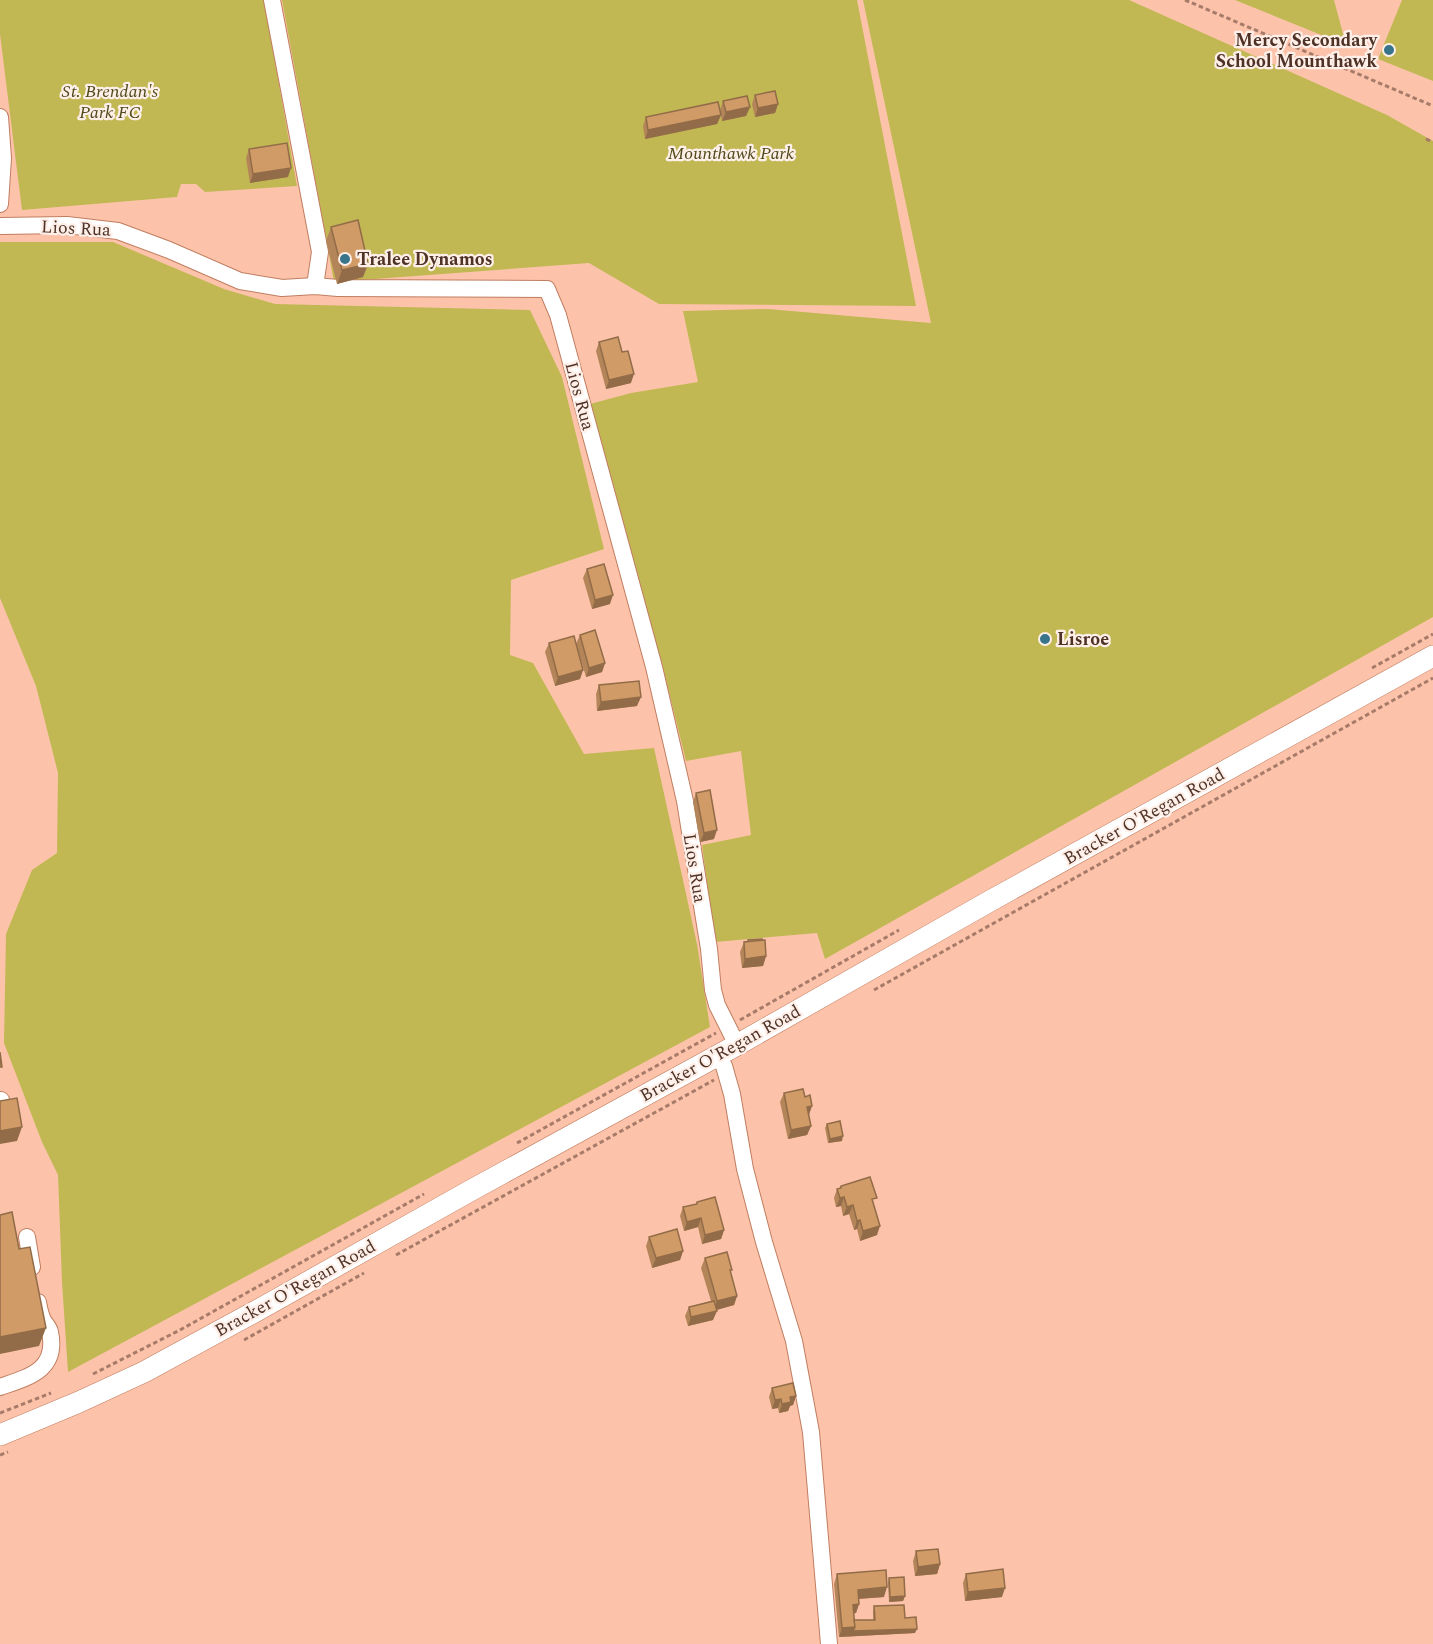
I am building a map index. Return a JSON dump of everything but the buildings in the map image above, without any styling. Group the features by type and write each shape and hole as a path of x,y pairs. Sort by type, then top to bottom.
{"main road":[{"name":"Bracker O'Regan Road","path":"0,1435 79,1402 144,1371 258,1310 1433,656"}],"street":[{"path":"272,0 320,252 315,286"},
{"path":"0,117 3,158 0,204"},
{"name":"Lios Rua","path":"0,226 67,225 118,231 240,281 282,288 315,286 547,289 558,315 654,667 685,801 709,948 713,990 717,1005 737,1045"},
{"path":"717,1056 724,1066 732,1094 748,1179 764,1242 794,1341 811,1432 830,1644"},
{"path":"0,1387 26,1378 40,1370 51,1354 50,1329 39,1310 27,1238"}],"path":[{"path":"1185,0 1433,106"},
{"path":"1426,139 1433,142"}],"green space":[{"name":"St. Brendan's Park FC","path":"0,0 264,0 297,186 205,192 196,184 181,184 177,197 22,210 0,34"},
{"name":"Mounthawk Park","path":"282,0 857,0 916,306 659,304 589,263 334,282"},
{"path":"863,0 1129,0 1387,115 1433,141 1433,617 825,959 817,933 715,942 702,845 751,835 741,751 686,761 590,404 631,393 698,382 683,311 768,309 931,323"},
{"path":"1235,0 1334,0 1346,45"},
{"path":"1402,0 1433,0 1433,81 1378,59"},
{"path":"0,242 113,242 224,289 275,304 530,310 562,377 604,549 511,580 510,655 533,663 584,754 654,748 697,944 710,1027 68,1372 58,1175 42,1142 4,1043 6,934 32,870 57,853 58,773 36,686 0,598"}],"place":[{"name":"Mercy Secondary School Mounthawk","path":"1389,50"},
{"name":"Tralee Dynamos","path":"345,259"},
{"name":"Lisroe","path":"1045,639"}]}
